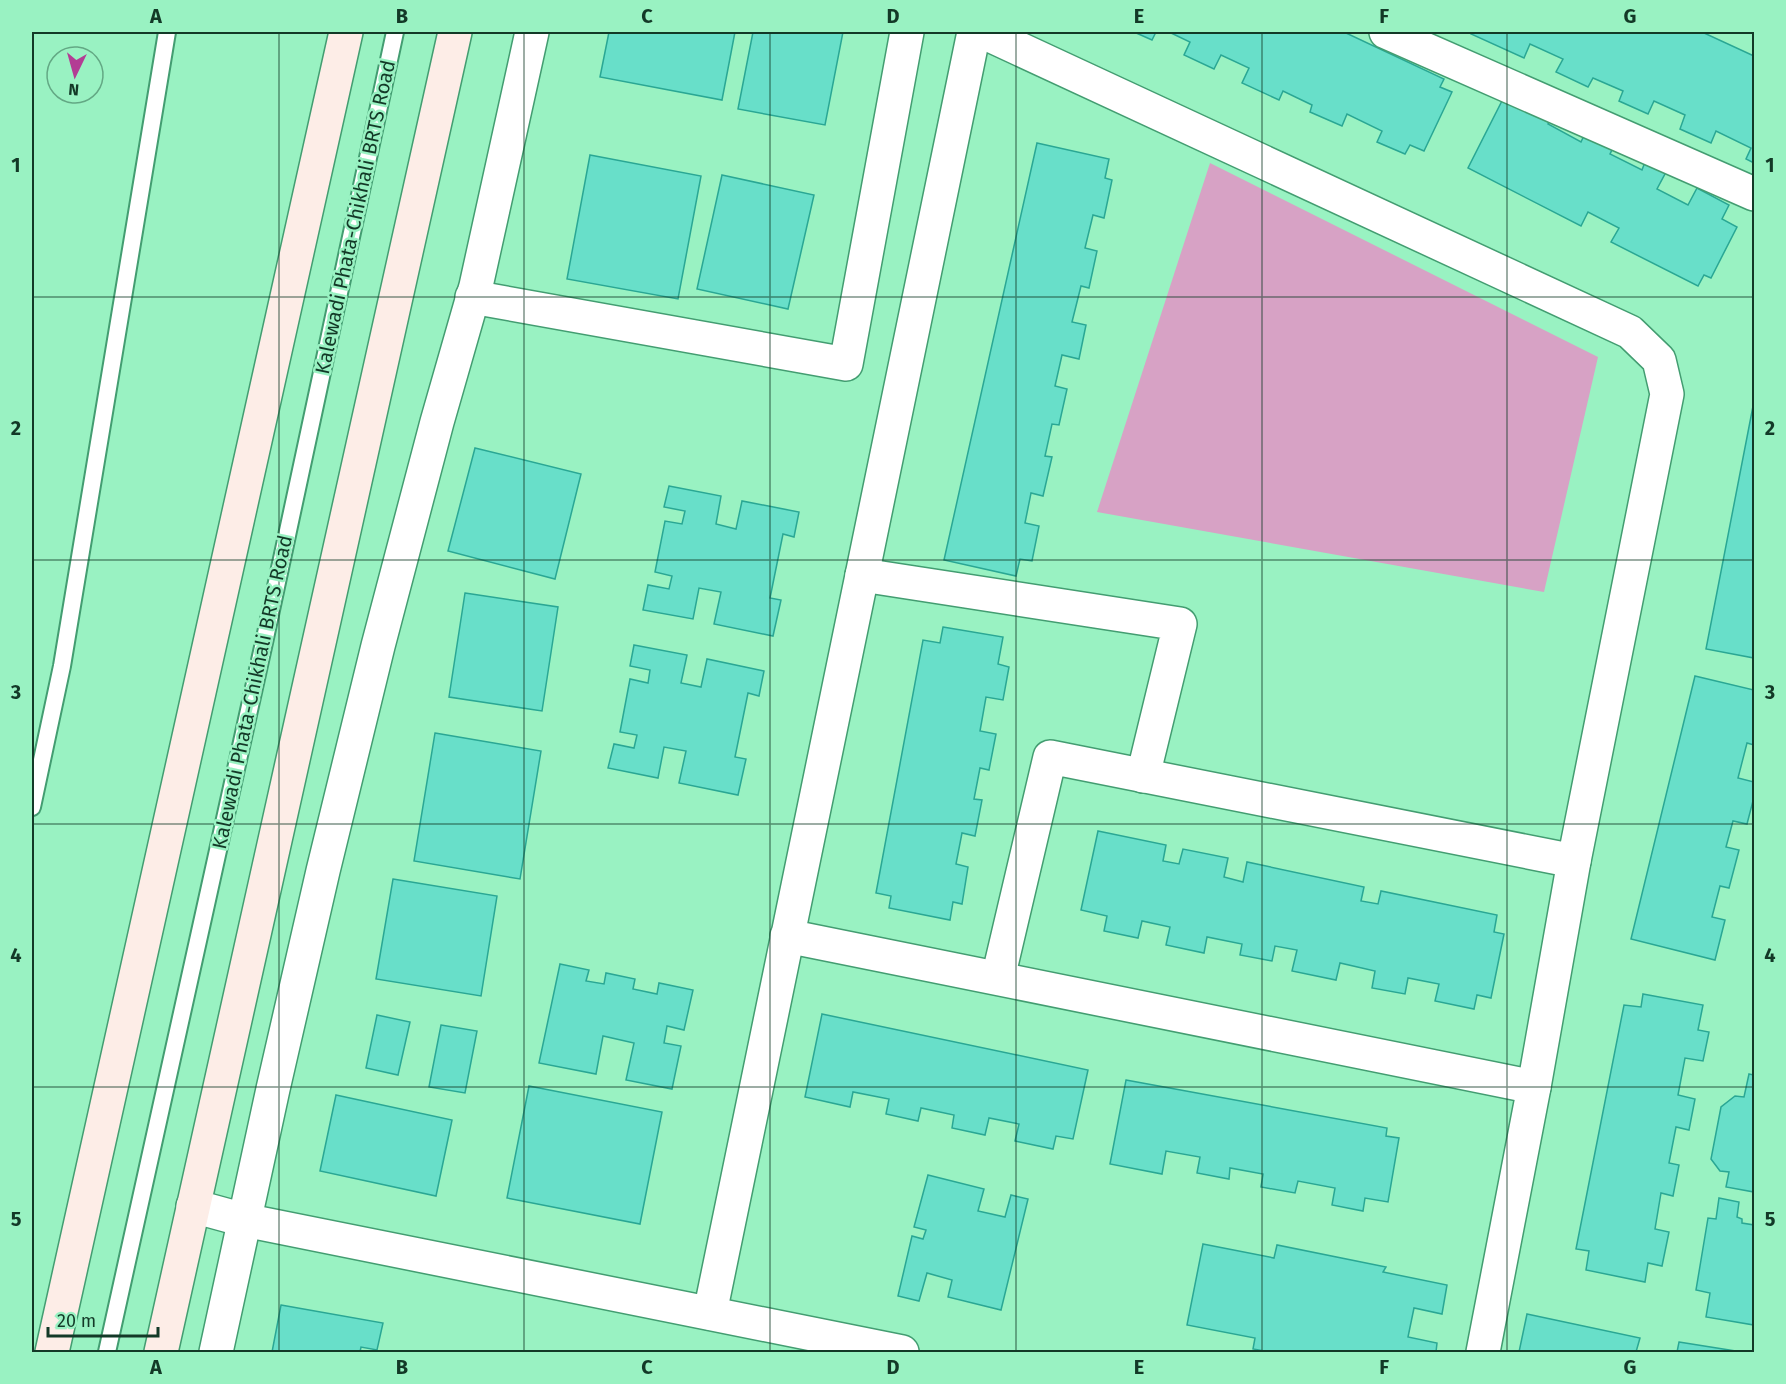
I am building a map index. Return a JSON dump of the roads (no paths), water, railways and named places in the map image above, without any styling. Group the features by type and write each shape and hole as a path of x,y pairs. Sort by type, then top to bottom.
{"main road":[{"path":"52,1353 346,32"},
{"path":"160,1353 455,32"}],"street":[{"path":"216,1353 297,986 375,658 436,422 472,297 532,32"},
{"path":"472,297 846,364 907,32"},
{"path":"710,1312 974,32"},
{"path":"983,32 1630,332 1659,360 1667,394 1574,861 1483,1353"},
{"path":"1386,32 1755,194"},
{"path":"862,575 1180,624 1143,776"},
{"path":"998,978 1050,757 1574,861"},
{"path":"787,936 1534,1087"},
{"path":"193,1206 244,1220 710,1312 807,1343 902,1353"}],"lane":[{"path":"32,807 62,666 167,32"},
{"name":"Kalewadi Phata-Chikhali BRTS Road","path":"107,1353 395,32"}]}
